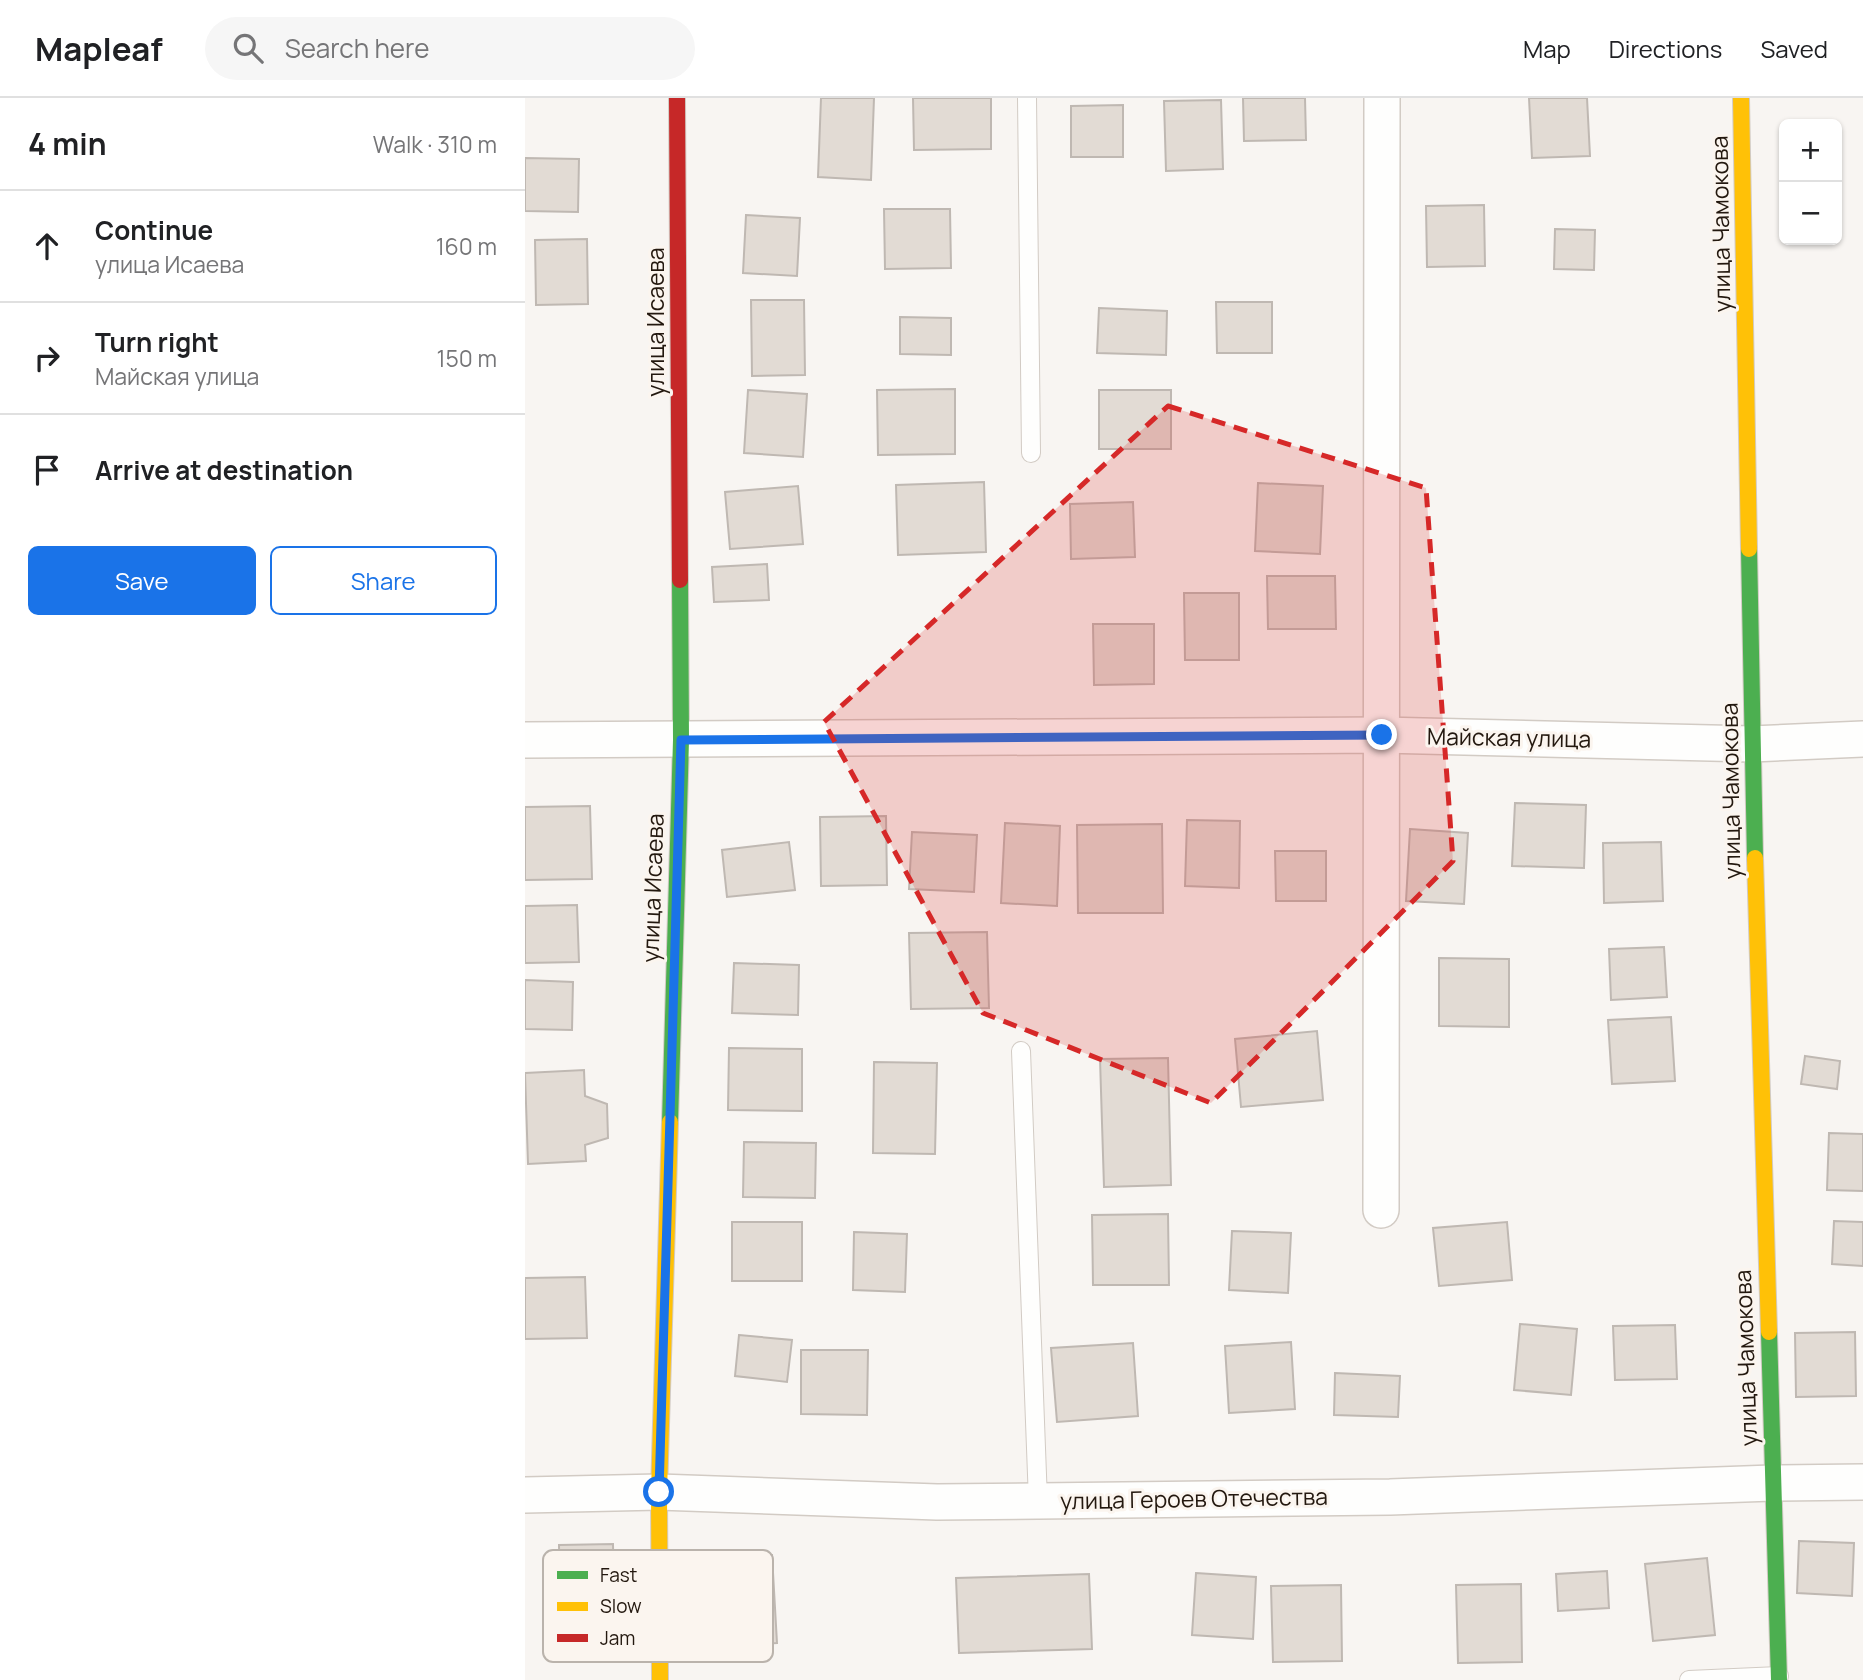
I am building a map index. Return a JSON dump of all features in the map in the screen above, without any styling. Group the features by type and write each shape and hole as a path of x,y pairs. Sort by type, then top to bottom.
{"street":[{"name":"улица Исаева","path":"659,1550 681,740 677,98"},
{"path":"1381,1210 1382,98"},
{"name":"улица Чамокова","path":"1741,98 1752,744 1779,1678"},
{"name":"Майская улица","path":"525,740 1382,735 1752,744 1863,739"},
{"name":"улица Героев Отечества","path":"525,1495 659,1492 937,1502 1390,1497 1863,1482"},
{"name":"улица Исаева","path":"660,1662 660,1680"}],"lane":[{"path":"1027,98 1031,453"},
{"path":"1021,1051 1038,1501"},
{"path":"1689,1680 1779,1678"}],"highlighted area":[{"path":"1168,406 1426,488 1453,861 1211,1103 983,1013 824,722"}],"building":[{"path":"821,98 874,98 871,180 818,177"},
{"path":"913,98 991,98 991,149 914,150"},
{"path":"1243,98 1305,98 1306,140 1244,141"},
{"path":"1529,98 1587,98 1590,156 1532,158"},
{"path":"1221,100 1223,169 1166,171 1164,101"},
{"path":"1123,105 1123,157 1071,157 1071,106"},
{"path":"525,158 579,159 578,212 525,211"},
{"path":"1484,205 1485,266 1427,267 1426,206"},
{"path":"884,209 950,209 951,268 885,269"},
{"path":"746,215 800,218 797,276 743,273"},
{"path":"1555,229 1595,230 1594,270 1554,269"},
{"path":"587,239 588,304 536,305 535,240"},
{"path":"751,300 804,300 805,375 752,376"},
{"path":"1216,302 1272,302 1272,353 1217,353"},
{"path":"1099,308 1167,311 1166,355 1097,353"},
{"path":"900,317 951,318 951,355 900,354"},
{"path":"955,389 955,454 878,455 877,390"},
{"path":"748,390 807,394 803,457 744,453"},
{"path":"1099,390 1171,390 1171,449 1099,449"},
{"path":"984,482 986,552 898,555 896,485"},
{"path":"1258,483 1323,486 1320,554 1255,551"},
{"path":"798,486 803,544 730,549 725,492"},
{"path":"1133,502 1135,557 1071,559 1070,504"},
{"path":"767,564 769,600 714,602 712,567"},
{"path":"1267,576 1335,576 1336,629 1268,629"},
{"path":"1184,593 1239,593 1239,660 1185,660"},
{"path":"1093,624 1154,624 1154,684 1094,685"},
{"path":"1515,803 1586,805 1584,868 1512,866"},
{"path":"590,806 592,879 525,880 525,807"},
{"path":"886,816 887,885 821,886 820,817"},
{"path":"1187,820 1240,821 1239,888 1185,886"},
{"path":"1005,823 1060,826 1057,906 1001,903"},
{"path":"1162,824 1163,913 1078,913 1077,825"},
{"path":"1410,829 1468,833 1464,904 1406,901"},
{"path":"912,832 977,835 974,892 909,889"},
{"path":"789,842 795,890 727,897 722,850"},
{"path":"1661,842 1663,901 1604,903 1603,843"},
{"path":"1275,851 1326,851 1326,901 1276,901"},
{"path":"577,905 579,962 525,963 525,906"},
{"path":"987,932 989,1008 911,1009 909,933"},
{"path":"1664,947 1667,997 1611,1000 1609,949"},
{"path":"1439,958 1509,959 1509,1027 1439,1026"},
{"path":"734,963 799,965 798,1015 732,1013"},
{"path":"525,980 573,982 572,1030 525,1029"},
{"path":"1671,1017 1675,1081 1612,1084 1608,1020"},
{"path":"1317,1031 1323,1100 1241,1107 1235,1039"},
{"path":"729,1048 802,1049 802,1111 728,1110"},
{"path":"1805,1056 1840,1061 1837,1089 1801,1084"},
{"path":"1168,1058 1171,1185 1104,1187 1100,1059"},
{"path":"874,1062 937,1063 935,1154 873,1153"},
{"path":"584,1070 585,1096 607,1104 608,1138 585,1145 586,1161 528,1164 525,1073"},
{"path":"1829,1133 1863,1134 1863,1191 1827,1190"},
{"path":"744,1142 816,1143 815,1198 743,1197"},
{"path":"1168,1214 1169,1285 1093,1285 1092,1215"},
{"path":"1834,1221 1863,1222 1863,1266 1832,1264"},
{"path":"732,1222 802,1222 802,1281 732,1281"},
{"path":"1507,1222 1512,1280 1439,1286 1433,1228"},
{"path":"1232,1231 1291,1233 1288,1293 1229,1290"},
{"path":"854,1232 907,1234 905,1292 853,1290"},
{"path":"585,1277 587,1338 525,1339 525,1278"},
{"path":"1520,1324 1577,1329 1571,1395 1514,1390"},
{"path":"1675,1325 1677,1379 1615,1380 1613,1326"},
{"path":"1855,1332 1856,1396 1796,1397 1795,1333"},
{"path":"739,1335 792,1340 787,1382 735,1376"},
{"path":"1291,1342 1295,1409 1229,1413 1225,1346"},
{"path":"1133,1343 1138,1416 1057,1422 1051,1348"},
{"path":"801,1350 868,1350 867,1415 801,1414"},
{"path":"1335,1373 1400,1376 1398,1417 1334,1415"},
{"path":"1799,1541 1854,1543 1852,1596 1797,1593"},
{"path":"613,1544 613,1550 559,1550 559,1545"},
{"path":"1707,1558 1715,1635 1653,1641 1645,1564"},
{"path":"1607,1571 1609,1608 1558,1611 1556,1574"},
{"path":"773,1573 777,1643 773,1643"},
{"path":"1196,1573 1256,1577 1253,1639 1192,1635"},
{"path":"1089,1574 1092,1649 959,1653 956,1578"},
{"path":"1521,1584 1522,1662 1458,1663 1456,1585"},
{"path":"1341,1585 1342,1661 1273,1662 1271,1586"}],"traffic: fast":[{"path":"1749,549 1755,858"},
{"path":"670,1122 681,740 680,580"},
{"path":"1769,1332 1779,1680"}],"traffic: slow":[{"path":"1741,98 1749,549"},
{"path":"1755,858 1769,1332"},
{"path":"659,1550 670,1122"},
{"path":"660,1662 660,1680"}],"traffic: jam":[{"path":"677,98 680,580"}],"route":[{"path":"659,1492 681,740 1382,735"}]}
